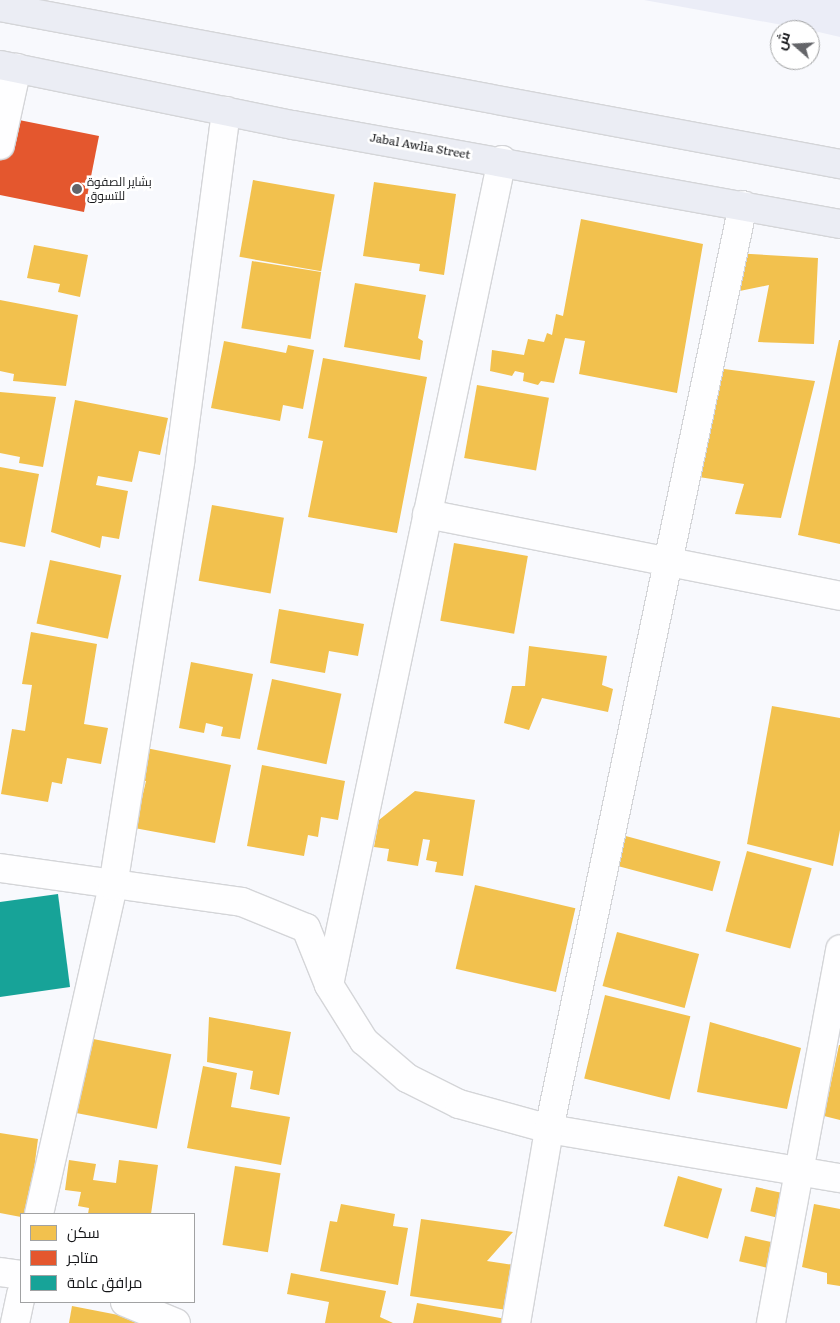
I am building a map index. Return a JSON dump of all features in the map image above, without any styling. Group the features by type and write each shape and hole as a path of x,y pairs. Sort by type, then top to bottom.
{"highway":[{"path":"0,8 840,164"},
{"name":"Jabal Awlia Street","path":"9,66 226,111 502,160 840,224"}],"street":[{"path":"0,146 9,66"},
{"path":"39,1213 113,886 180,461 226,111"},
{"path":"329,985 502,160"},
{"path":"516,1323 548,1128 743,205"},
{"path":"427,514 667,565 840,596"},
{"path":"0,868 113,886 242,902 306,928 329,985 364,1041 408,1078 459,1104 548,1128 840,1178"},
{"path":"771,1323 796,1171 840,949"},
{"path":"0,1272 20,1275"},
{"path":"15,1323 20,1299"},
{"path":"127,1303 176,1323"}],"shaded area":[{"path":"644,0 840,0 840,37 820,32 820,20 770,20 770,23"}],"building: سكن":[{"path":"253,180 335,194 321,271 239,257"},
{"path":"374,182 456,194 444,275 419,271 420,264 363,256"},
{"path":"581,219 703,244 677,393 579,374 585,341 565,338 554,383 541,381 538,385 523,381 524,373 515,371 512,376 490,371 492,350 524,355 528,339 544,342 547,333 552,335 556,314 563,316"},
{"path":"34,245 88,255 80,297 58,292 60,284 27,278"},
{"path":"733,253 818,258 814,344 758,342 769,285 725,294"},
{"path":"252,261 321,272 311,339 241,328"},
{"path":"355,283 426,295 418,338 423,341 420,360 344,347"},
{"path":"0,300 78,315 66,386 13,381 14,374 0,371"},
{"path":"840,340 840,544 798,535"},
{"path":"224,341 286,353 288,345 314,350 303,409 283,405 280,421 211,408"},
{"path":"323,358 427,377 397,533 308,517 323,441 308,438"},
{"path":"709,367 815,381 781,518 735,514 744,484 686,475"},
{"path":"477,385 549,398 536,471 464,458"},
{"path":"0,392 56,397 43,467 19,463 20,457 0,453"},
{"path":"75,400 168,418 160,455 139,451 132,482 98,476 96,485 128,491 119,539 102,536 100,548 51,532"},
{"path":"0,467 39,474 25,547 0,542"},
{"path":"212,505 284,518 271,594 199,581"},
{"path":"454,543 528,556 514,634 440,621"},
{"path":"50,560 121,575 108,639 36,624"},
{"path":"279,609 364,624 358,656 329,651 325,673 270,663"},
{"path":"31,632 97,644 84,724 108,728 101,764 67,758 62,784 52,782 48,802 1,794 12,729 25,731 32,685 22,684"},
{"path":"529,646 607,656 602,685 613,689 608,712 542,698 529,730 504,723 512,686 525,686"},
{"path":"191,662 253,674 240,739 221,736 223,727 206,723 204,733 179,728"},
{"path":"272,679 341,694 326,764 257,749"},
{"path":"772,706 840,718 840,830 833,866 747,844"},
{"path":"146,748 231,765 215,843 129,827 135,797 142,798 146,781 139,780"},
{"path":"262,765 345,781 338,820 321,817 318,837 308,835 304,856 247,846"},
{"path":"415,791 475,800 463,876 435,872 437,862 426,860 430,840 423,839 418,866 387,861 389,849 374,847 379,820"},
{"path":"622,835 721,861 713,891 614,865"},
{"path":"747,851 812,868 790,949 726,931"},
{"path":"475,885 575,908 556,992 456,969"},
{"path":"617,932 699,954 685,1008 603,986"},
{"path":"605,995 690,1016 670,1100 584,1078"},
{"path":"209,1017 291,1032 279,1095 250,1089 253,1071 207,1062"},
{"path":"710,1022 801,1048 787,1109 697,1092"},
{"path":"83,1037 171,1054 157,1129 68,1112"},
{"path":"840,1045 840,1120 824,1116"},
{"path":"203,1066 237,1073 231,1107 290,1117 281,1165 187,1148"},
{"path":"0,1133 38,1139 28,1213 20,1213 20,1217 0,1213"},
{"path":"69,1160 96,1164 93,1180 116,1183 119,1160 158,1165 151,1213 88,1213 89,1208 78,1206 81,1192 65,1190"},
{"path":"235,1166 280,1173 268,1252 222,1245"},
{"path":"678,1176 722,1189 708,1239 664,1226"},
{"path":"756,1187 782,1193 777,1217 750,1211"},
{"path":"341,1204 395,1214 393,1226 408,1228 398,1285 320,1271 330,1221 337,1222"},
{"path":"814,1204 840,1209 840,1286 827,1284 827,1273 802,1267"},
{"path":"421,1219 513,1232 487,1261 514,1265 507,1310 410,1296"},
{"path":"745,1236 772,1242 766,1268 739,1261"},
{"path":"291,1273 386,1291 380,1317 393,1323 325,1323 329,1302 287,1294"},
{"path":"417,1303 506,1319 505,1323 413,1323"},
{"path":"72,1306 144,1320 143,1323 69,1323"}],"building: متاجر":[{"path":"9,118 99,136 84,212 0,195 0,161"}],"building: مرافق عامة":[{"path":"58,894 70,987 0,997 0,902"}],"place":[{"name":"بشاير الصفوة للتسوق","path":"77,189"}]}
